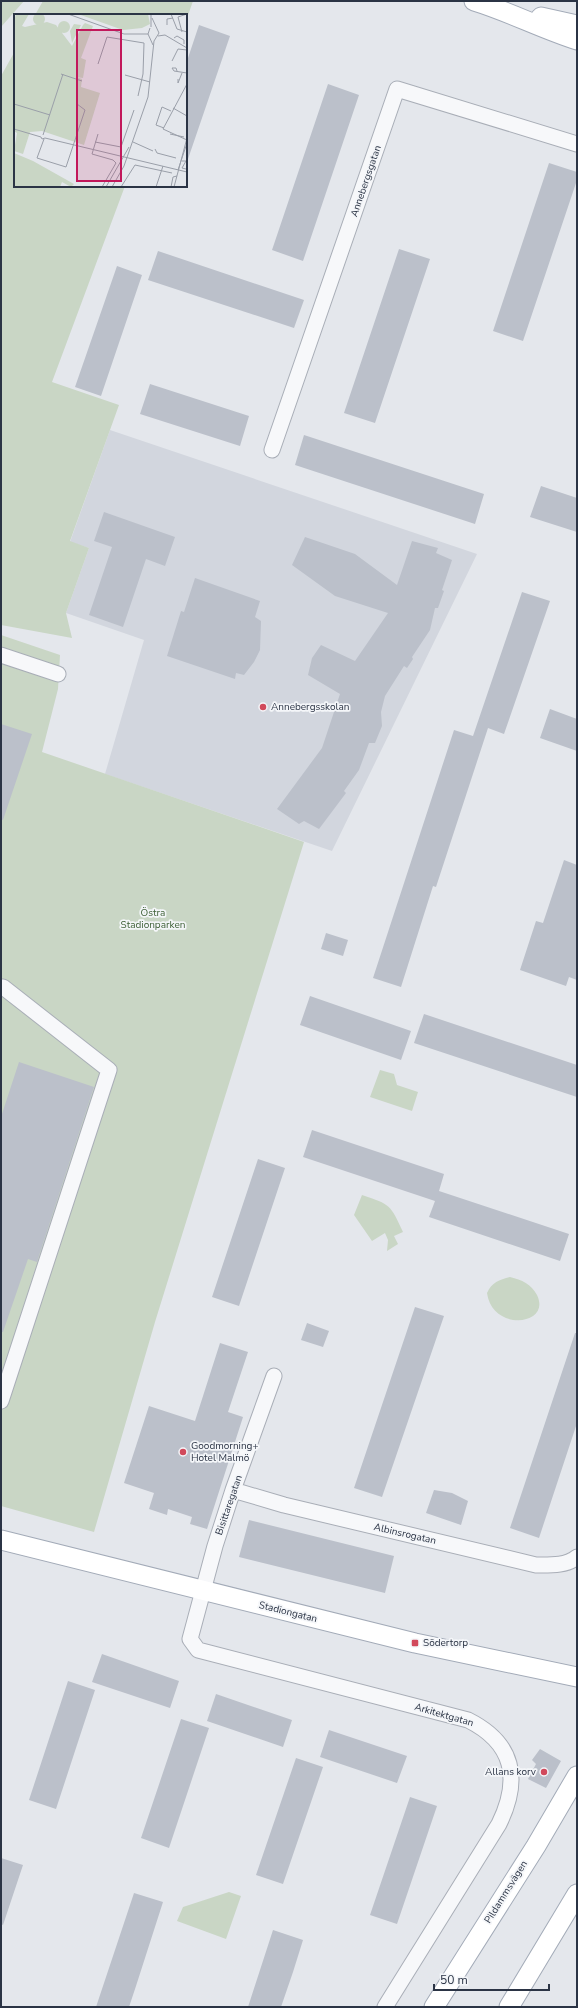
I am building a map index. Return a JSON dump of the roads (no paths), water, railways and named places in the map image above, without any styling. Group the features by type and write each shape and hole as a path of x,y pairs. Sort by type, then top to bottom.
{"main road":[{"path":"474,1 506,11 577,25"},
{"path":"506,11 558,34 577,40"},
{"name":"Stadiongatan","path":"1,1540 415,1643 577,1677"},
{"name":"Pildammsvägen","path":"434,2007 536,1846 577,1776"},
{"path":"509,2007 577,1894"}],"street":[{"name":"Annebergsgatan","path":"272,450 396,89 577,144"},
{"path":"1,655 58,674"},
{"path":"1,1401 109,1070 3,987"},
{"name":"Bisittaregatan","path":"204,1591 234,1490 274,1376"},
{"name":"Albinsrogatan","path":"234,1490 284,1505 536,1565 572,1562 577,1557"},
{"name":"Arkitektgatan","path":"204,1591 190,1639 198,1650 468,1720 482,1727 491,1734 509,1759 511,1790 508,1806 499,1824 385,2007"}],"place":[{"name":"Annebergsskolan","path":"263,707"},
{"name":"Goodmorning+ Hotel Malmö","path":"183,1452"},
{"name":"Södertorp","path":"415,1643"},
{"name":"Allans korv","path":"544,1772"}],"park label":[{"name":"Östra Stadionparken","path":"153,918"}]}
